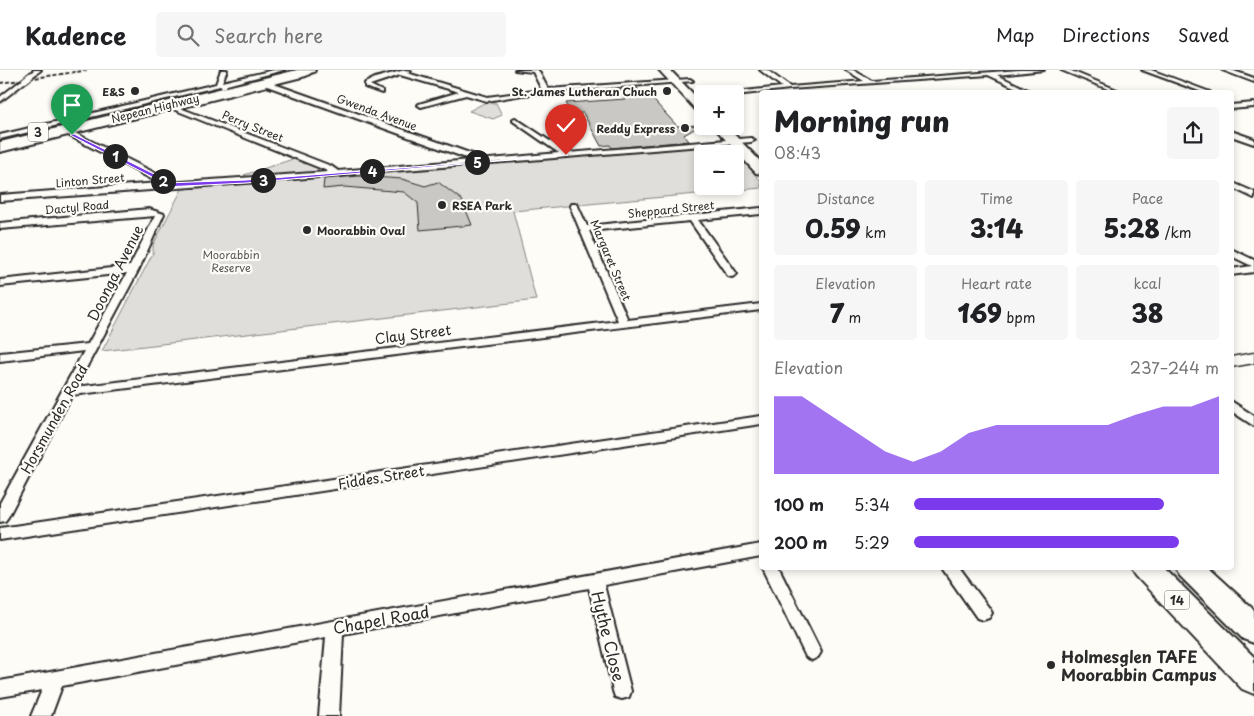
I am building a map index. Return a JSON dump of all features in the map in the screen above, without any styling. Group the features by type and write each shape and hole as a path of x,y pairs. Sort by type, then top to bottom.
{"highway":[{"name":"Nepean Highway","path":"0,141 168,105 223,85 293,70"},
{"name":"Nepean Highway","path":"0,146 309,70"},
{"path":"664,70 694,101"},
{"path":"678,70 694,85"},
{"path":"744,133 759,148"},
{"path":"727,135 759,168"},
{"name":"14","path":"1148,570 1254,679"},
{"name":"14","path":"1192,570 1254,630"}],"street":[{"path":"0,100 38,70"},
{"path":"223,85 218,83 224,70"},
{"path":"0,137 281,70"},
{"path":"0,150 168,105 268,84 306,74 309,70"},
{"path":"380,92 368,87 367,84 410,70"},
{"path":"518,70 535,70 546,91"},
{"path":"763,70 790,89"},
{"path":"849,70 880,88"},
{"path":"776,90 1041,70"},
{"path":"1064,70 1114,90"},
{"path":"1145,70 1200,90"},
{"path":"1225,70 1254,80"},
{"path":"401,73 464,93 490,99 518,93 690,81"},
{"path":"987,73 1025,90"},
{"name":"Gwenda Avenue","path":"268,84 472,157 476,162"},
{"path":"744,92 759,91"},
{"path":"421,105 464,93"},
{"path":"1234,103 1250,106"},
{"name":"Perry Street","path":"168,105 328,168 335,173"},
{"path":"1234,107 1250,106"},
{"path":"515,120 566,155"},
{"path":"69,133 162,180 164,185"},
{"path":"1234,133 1254,142"},
{"name":"Linton Street","path":"1,196 246,181 751,140"},
{"path":"1234,185 1254,195"},
{"name":"Margaret Street","path":"574,206 624,323"},
{"name":"Sheppard Street","path":"584,229 759,211"},
{"name":"Dactyl Road","path":"0,226 157,213"},
{"name":"Doonga Avenue","path":"93,347 134,269 145,242 160,216 157,213"},
{"path":"692,218 732,274"},
{"path":"1234,254 1254,264"},
{"path":"0,283 134,269"},
{"path":"1234,272 1254,269"},
{"name":"Clay Street","path":"68,392 624,323 759,309"},
{"path":"0,357 93,347"},
{"name":"Horsmunden Road","path":"0,517 93,347"},
{"path":"1234,361 1254,358"},
{"path":"1234,407 1254,422"},
{"name":"Fiddes Street","path":"0,533 759,420"},
{"name":"Chapel Road","path":"0,689 759,550"},
{"path":"772,570 812,652"},
{"path":"951,570 983,613"},
{"name":"Hythe Close","path":"595,580 622,691"},
{"path":"329,716 335,628"},
{"path":"41,716 56,679"}],"green space":[{"path":"484,103 496,103 502,115 493,119 469,111"},
{"name":"Moorabbin Reserve","path":"694,147 694,194 513,211 536,300 102,351 153,253 153,245 182,189"},
{"path":"293,159 320,169 316,173 250,178 244,175"},
{"name":"Moorabbin Reserve","path":"744,162 759,179 759,188 744,190"},
{"path":"1159,570 1176,570 1211,607 1201,609"}],"building":[{"path":"637,88 641,92 646,92 677,126 694,125 694,129 684,135 689,141 612,148 610,145 601,146 583,113 572,114 566,103 625,99 619,90"},
{"name":"RSEA Park","path":"359,176 402,179 425,186 438,182 462,200 472,225 420,230 418,203 404,192 344,187 323,189 324,179"}],"railway":[{"path":"0,83 89,70"}],"place":[{"name":"E&S","path":"135,91"},
{"name":"St. James Lutheran Chuch","path":"667,91"},
{"name":"Reddy Express","path":"685,128"},
{"name":"RSEA Park","path":"442,205"},
{"name":"Moorabbin Oval","path":"307,230"},
{"name":"Holmesglen TAFE Moorabbin Campus","path":"1051,665"}],"route":[{"path":"72,135 162,180 164,185 246,181 566,155"}]}
